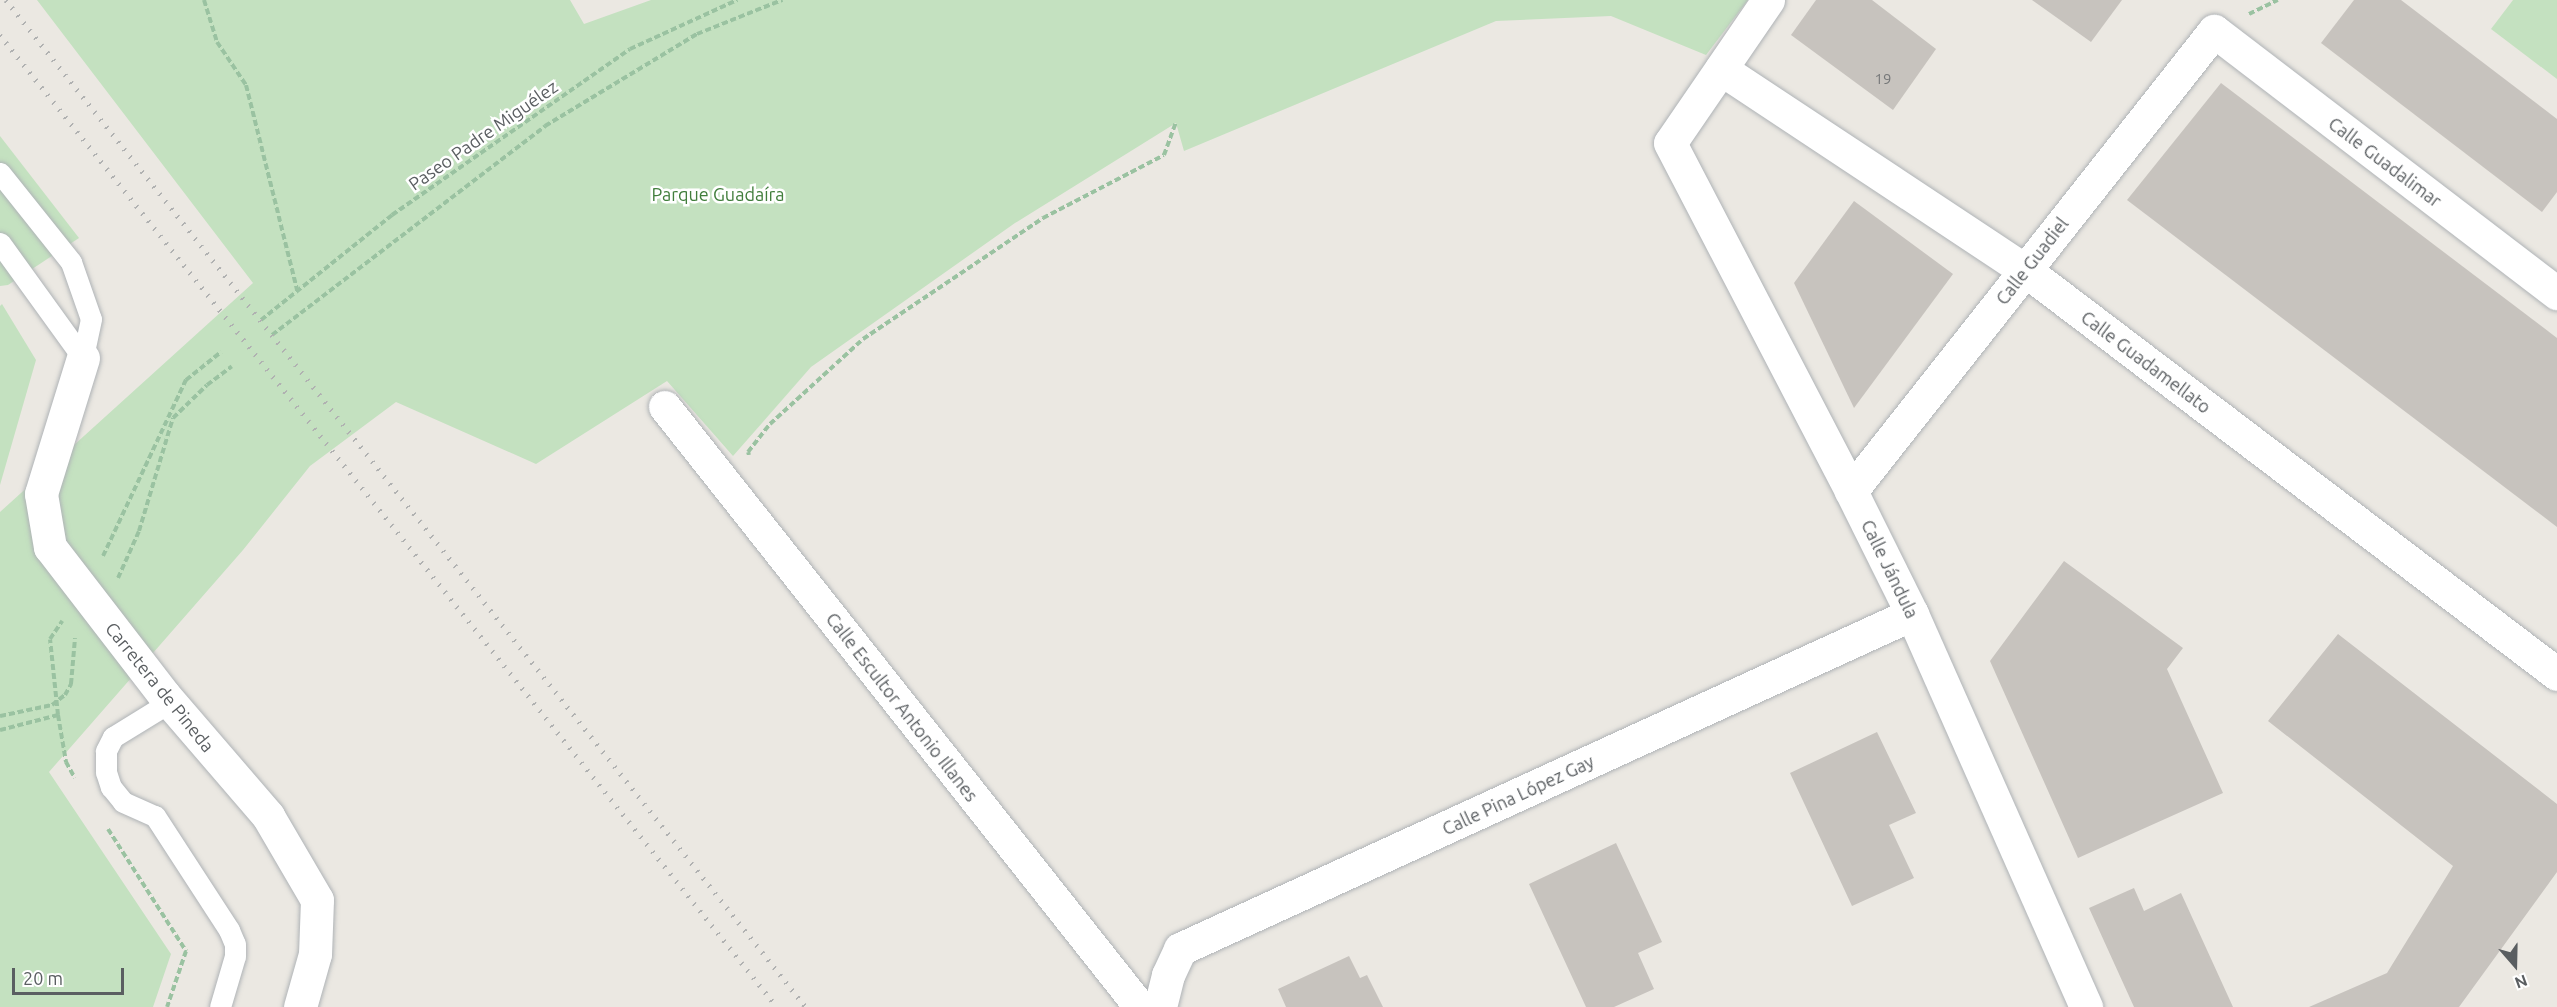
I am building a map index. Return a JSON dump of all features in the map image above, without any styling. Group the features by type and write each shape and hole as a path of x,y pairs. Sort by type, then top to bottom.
{"street":[{"path":"1721,69 1768,0"},
{"name":"Calle Guadiel","path":"1851,491 2214,31"},
{"name":"Calle Guadalimar","path":"2214,31 2557,293"},
{"name":"Calle Jándula","path":"1721,69 1670,143 1851,491 1912,614 2086,1007"},
{"name":"Calle Guadamellato","path":"1721,69 2025,270 2557,674"},
{"name":"Carretera de Pineda","path":"83,358 41,494 50,547 170,702 268,816 317,900 315,954 300,1007"},
{"name":"Calle Escultor Antonio Illanes","path":"665,407 1140,1007"},
{"name":"Calle Pina López Gay","path":"1160,1007 1168,975 1180,949 1912,614"}],"lane":[{"name":"Carretera de Pineda","path":"0,173 71,262 91,319 83,358"},
{"path":"0,243 83,358"},
{"path":"170,702 113,737 106,752 106,772 111,787 123,802 155,816 229,930 235,944 235,956 220,1007"}],"path":[{"path":"204,0 217,42 246,85 297,290"},
{"name":"Paseo Padre Miguélez","path":"261,320 392,215 630,49 737,0"},
{"path":"272,335 545,126 697,34 782,0"},
{"path":"751,462 748,452 770,424 863,339 1043,218 1164,155 1176,122"},
{"path":"0,716 52,705 64,695 71,684 73,640 90,601 96,571 186,380 221,352"},
{"path":"78,781 66,762 56,701 50,639 90,601 115,586 139,531 173,418 207,385 232,366"},
{"path":"0,730 58,715"},
{"path":"103,821 186,951 167,1007"}],"green space":[{"name":"Parque Guadaíra","path":"37,0 570,0 584,24 651,0 1748,0 1706,55 1611,16 1496,21 1184,151 1176,123 1015,223 811,367 733,456 667,381 536,464 396,402 310,466 243,550 49,772 171,954 153,1007 0,1007 0,512 253,283"},
{"path":"2513,0 2557,0 2557,79 2491,29"},
{"path":"0,136 79,238 8,285 0,286"},
{"path":"2,304 36,360 0,485 0,306"}],"building":[{"path":"1816,0 1872,0 1936,49 1893,110 1791,35"},
{"path":"2032,0 2122,0 2091,42"},
{"path":"2354,0 2401,0 2557,119 2557,192 2542,212 2321,43"},
{"path":"2221,83 2557,338 2557,527 2127,200"},
{"path":"1854,201 1953,274 1854,408 1794,283"},
{"path":"2064,561 2183,648 2167,669 2223,793 2078,858 1990,661"},
{"path":"2338,634 2557,804 2557,872 2459,1007 2309,1007 2387,973 2453,866 2268,721"},
{"path":"1877,732 1916,813 1889,825 1914,878 1852,906 1790,773"},
{"path":"1616,843 1662,942 1638,953 1654,989 1614,1007 1586,1007 1529,884"},
{"path":"2134,888 2144,911 2181,893 2233,1007 2134,1007 2089,908"},
{"path":"1349,956 1360,978 1367,975 1383,1007 1286,1007 1278,989"}],"railway":[{"path":"6,0 806,1007"},
{"path":"0,35 777,1007"}]}
